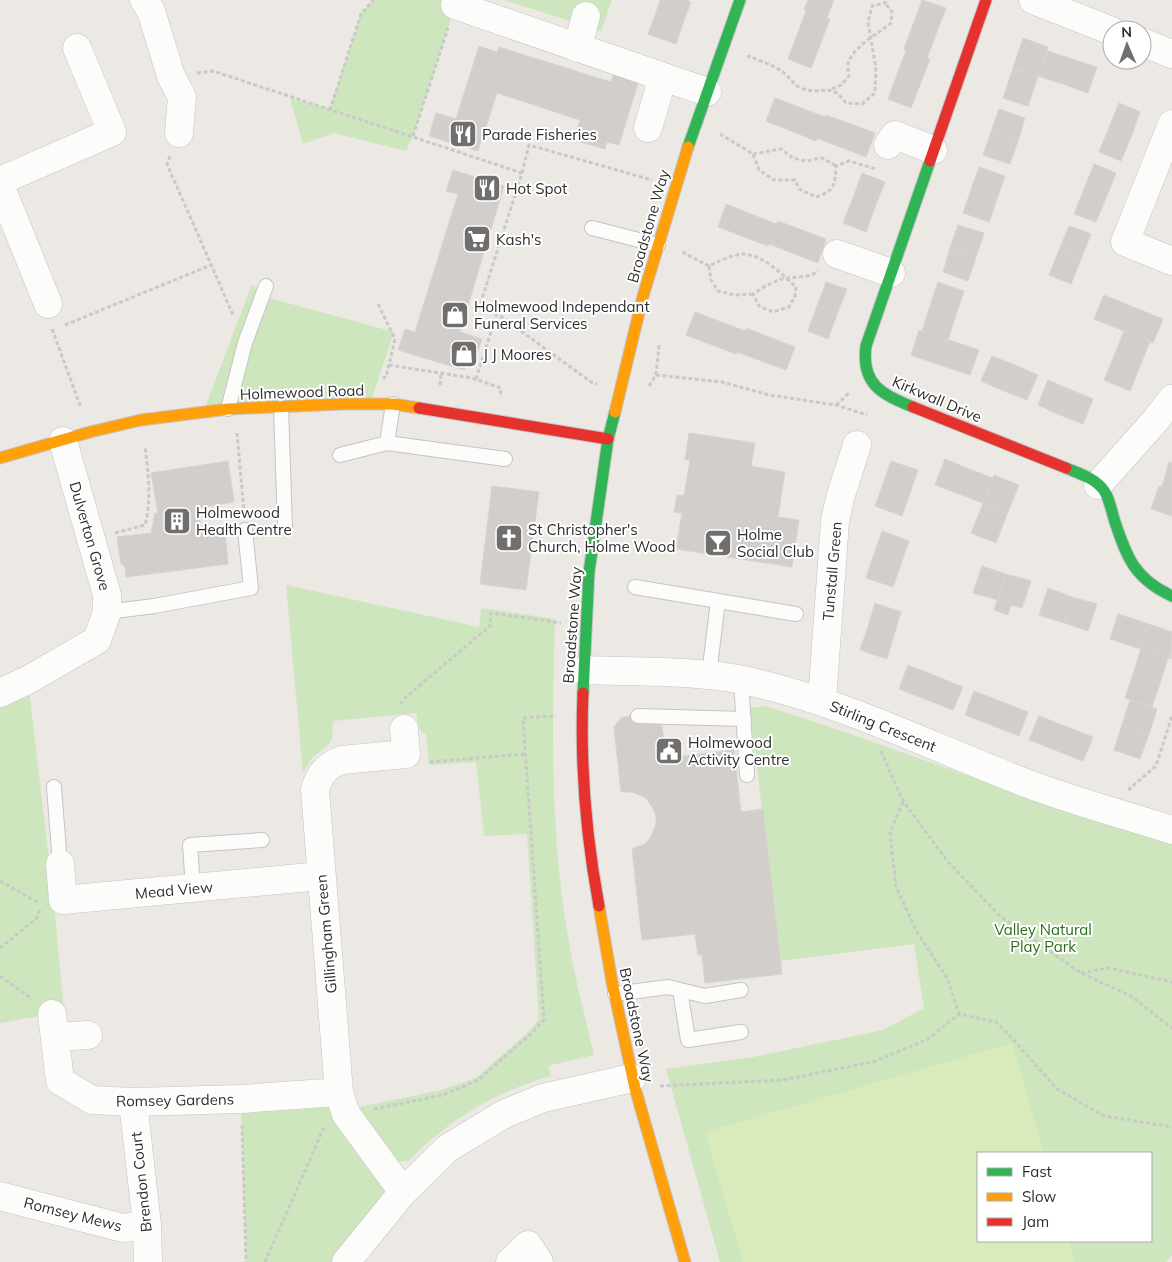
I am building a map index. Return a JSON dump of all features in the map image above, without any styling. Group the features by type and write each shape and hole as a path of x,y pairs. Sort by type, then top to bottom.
{"street":[{"name":"Broadstone Way","path":"685,1262 634,1083 615,994 597,897 587,824 582,714 590,572 608,439 619,390 675,187 740,0"},
{"name":"Kirkwall Drive","path":"986,0 866,346 864,356 868,376 873,384 888,397 1081,474 1098,485 1109,503 1128,557 1135,571 1158,592 1172,596"},
{"path":"1033,0 1069,6 1102,25"},
{"path":"456,3 577,48 707,92"},
{"path":"155,4 170,76 182,96 179,133"},
{"path":"577,48 586,16"},
{"path":"1152,46 1172,54"},
{"path":"0,181 112,132 77,48"},
{"path":"648,128 662,77"},
{"path":"1172,124 1125,242 1172,261"},
{"path":"888,145 895,135 933,150"},
{"path":"0,186 50,317"},
{"path":"837,254 891,273"},
{"path":"1098,485 1156,421 1172,399"},
{"name":"Holmewood Road","path":"0,458 90,432 142,420 232,409 343,404 393,404 608,439"},
{"name":"Dulverton Grove","path":"0,693 36,676 97,640 107,612 106,595 63,440"},
{"name":"Tunstall Green","path":"822,701 836,521 840,498 857,444"},
{"name":"Stirling Crescent","path":"584,670 709,675 741,680 822,701 1016,779 1172,830"},
{"name":"Gillingham Green","path":"342,1103 315,790 321,774 334,762 405,742"},
{"name":"Mead View","path":"60,864 63,900 321,876"},
{"path":"54,1026 88,1035"},
{"name":"Romsey Gardens","path":"54,1026 60,1081 92,1100 133,1102 241,1099 342,1103"},
{"path":"346,1262 403,1192 448,1148 504,1114 543,1098 634,1083"},
{"name":"Brendon Court","path":"133,1102 147,1225 148,1262"},
{"path":"342,1103 403,1192"},
{"name":"Romsey Mews","path":"0,1196 122,1228 147,1225"},
{"path":"510,1262 528,1245 539,1262"}],"lane":[{"path":"592,228 658,245"},
{"path":"232,409 245,343 266,286"},
{"path":"388,444 393,404"},
{"path":"281,407 286,527"},
{"path":"340,455 388,444 505,459"},
{"path":"107,612 154,606 251,588 246,530"},
{"path":"635,587 796,614"},
{"path":"709,675 718,601"},
{"path":"741,680 747,775"},
{"path":"638,716 744,719"},
{"path":"54,787 60,864"},
{"path":"194,888 190,845 262,840"},
{"path":"615,994 668,987 705,996 741,990"},
{"path":"680,990 688,1040 741,1032"}],"path":[{"path":"330,110 361,14 373,0"},
{"path":"745,65 749,56 785,73 800,88 815,92 831,90 841,86 848,76 848,63 856,51 870,37 880,33 891,23 892,12 886,1 872,6 868,22 870,37 876,69 875,93 862,104 846,103 840,93 831,90"},
{"path":"413,136 456,3"},
{"path":"170,76 213,71 522,173"},
{"path":"179,133 167,164 245,343"},
{"path":"716,142 719,133 753,154 759,170 774,180 795,180 800,189 816,197 828,193 835,183 836,166"},
{"path":"675,187 529,145 481,302 591,382 619,390 644,393 656,375 722,382 769,395 836,405 879,420 888,397"},
{"path":"836,166 849,161 880,170 888,145"},
{"path":"753,154 781,148 793,158 806,161 822,158 836,166"},
{"path":"687,243 684,252 709,266"},
{"path":"709,266 743,254 761,258 796,287 795,296 788,307 773,312 759,306 753,294"},
{"path":"709,266 711,280 718,290 735,295 753,294 781,280 815,274 837,254"},
{"path":"90,432 50,317 211,266"},
{"path":"376,378 386,377 395,339 378,304"},
{"path":"476,379 497,313"},
{"path":"389,365 476,379 501,388 495,422"},
{"path":"232,409 246,530"},
{"path":"90,536 114,533 145,525 149,511 148,476 142,420"},
{"path":"524,754 429,762 405,742 388,716 408,696 490,626 491,613 586,626"},
{"path":"265,1262 342,1103 443,1095 478,1080 532,1033 544,1020 523,718 582,714"},
{"path":"866,718 903,801 948,862 1000,916 1081,973 1130,996 1172,1028"},
{"path":"1116,812 1122,796 1156,766 1172,719"},
{"path":"903,801 890,832 896,887 917,932 947,978 959,1014"},
{"path":"0,881 43,905 36,919 0,948"},
{"path":"1081,973 1109,968 1172,982"},
{"path":"0,976 54,1026"},
{"path":"634,1083 782,1080 873,1062 928,1038 959,1014 996,1022 1057,1089 1104,1116 1172,1127"},
{"path":"241,1099 246,1262"}],"green space":[{"path":"373,0 457,0 413,136 406,151 334,133 303,144 290,98 330,109 361,14"},
{"path":"504,0 612,0 601,31"},
{"path":"252,284 262,296 394,332 370,404 203,413"},
{"path":"286,585 479,627 481,608 555,619 553,739 558,858 570,952 594,1055 548,1066 551,1076 491,1099 474,1109 440,1132 408,1161 398,1162 365,1122 360,1107 441,1090 476,1078 528,1032 539,1019 527,834 484,836 476,762 429,765 426,734 419,728 416,713 333,721 332,739 327,746 311,759 303,773"},
{"path":"28,680 54,903 64,1012 0,1023 0,693"},
{"name":"Valley Natural Play Park","path":"765,706 1069,810 1172,840 1172,1255 1166,1262 720,1262 666,1069 753,1057 883,1030 924,1008 914,944 780,961 750,708"},
{"path":"1012,1043 1044,1152 977,1152 977,1242 1069,1242 1075,1262 743,1262 705,1132"},
{"path":"339,1092 403,1192 346,1262 246,1262 241,1099"}],"building":[{"path":"660,0 687,0 691,2 683,23 656,13"},
{"path":"808,0 834,0 827,18 830,19 811,68 788,59 806,11 804,9"},
{"path":"922,0 946,8 927,58 930,59 911,108 888,99"},
{"path":"656,13 683,23 676,44 648,34"},
{"path":"1023,38 1048,47 1038,76 1013,68"},
{"path":"479,46 497,52 499,47 611,82 614,72 639,80 619,145 607,142 605,149 573,140 580,120 497,93 478,151 429,136 436,113 456,119"},
{"path":"1047,51 1072,59 1063,84 1038,76"},
{"path":"1072,59 1097,67 1088,93 1063,84"},
{"path":"1013,68 1038,76 1028,106 1003,98"},
{"path":"775,98 875,133 866,157 817,138 816,141 766,121"},
{"path":"1119,103 1140,112 1131,137 1109,128"},
{"path":"999,109 1025,118 1018,141 991,132"},
{"path":"1109,128 1131,137 1121,161 1099,152"},
{"path":"991,132 1018,141 1010,164 983,155"},
{"path":"1094,164 1116,173 1106,198 1084,189"},
{"path":"979,167 1005,176 997,199 971,190"},
{"path":"453,170 504,186 460,332 482,339 475,360 468,358 464,370 398,350 405,329 415,332 458,194 446,191"},
{"path":"862,173 885,182 875,207 853,198"},
{"path":"1084,189 1106,198 1096,222 1074,214"},
{"path":"971,190 997,199 989,222 963,213"},
{"path":"853,198 875,207 866,232 843,223"},
{"path":"726,204 776,224 778,221 826,239 818,263 718,227"},
{"path":"958,225 984,233 976,257 950,248"},
{"path":"1069,226 1091,234 1081,259 1059,250"},
{"path":"950,248 976,257 968,281 943,272"},
{"path":"1059,250 1081,259 1071,284 1049,275"},
{"path":"826,282 847,289 837,314 817,306"},
{"path":"938,282 964,291 956,315 930,306"},
{"path":"1104,295 1133,307 1124,331 1094,319"},
{"path":"817,306 837,314 828,339 808,331"},
{"path":"930,306 956,315 948,340 922,331"},
{"path":"1133,307 1163,319 1153,343 1124,331"},
{"path":"695,312 745,331 746,328 795,347 786,370 686,335"},
{"path":"919,330 949,340 940,365 911,355"},
{"path":"1124,331 1150,341 1140,366 1114,356"},
{"path":"949,340 979,350 970,375 940,365"},
{"path":"992,356 1015,365 1004,391 981,381"},
{"path":"1114,356 1140,366 1130,391 1104,380"},
{"path":"1015,365 1038,375 1027,400 1004,391"},
{"path":"1048,380 1071,390 1060,415 1038,405"},
{"path":"1071,390 1093,399 1083,424 1060,415"},
{"path":"689,433 755,443 751,466 785,472 778,517 799,520 792,567 676,549 682,513 674,512 677,495 684,496 690,460 685,460"},
{"path":"945,459 969,469 959,494 935,485"},
{"name":"Holmewood Health Centre","path":"228,461 234,502 198,508 202,532 225,529 228,564 126,577 125,567 121,563 117,537 151,533 155,513 158,513 151,473"},
{"path":"891,461 918,470 910,493 883,484"},
{"path":"1169,462 1172,463 1172,490 1162,487"},
{"path":"969,469 993,478 983,503 959,494"},
{"path":"994,475 1019,485 1007,514 983,504"},
{"path":"883,484 910,493 902,516 875,506"},
{"name":"St Christopher's Church, Holme Wood","path":"492,486 539,492 526,590 480,584"},
{"path":"1159,486 1172,490 1172,516 1151,509"},
{"path":"983,504 1007,514 996,543 971,533"},
{"path":"882,531 909,541 901,564 874,554"},
{"path":"874,554 901,564 893,587 866,578"},
{"path":"982,566 1006,574 998,600 973,593"},
{"path":"1006,574 1031,581 1022,608 1011,605 1008,615 994,610"},
{"path":"1048,588 1072,597 1064,623 1039,615"},
{"path":"1072,597 1097,604 1088,631 1064,623"},
{"path":"875,603 901,612 894,635 868,627"},
{"path":"1118,614 1149,624 1141,649 1110,639"},
{"path":"1149,624 1172,632 1171,659 1141,649"},
{"path":"868,627 894,635 887,659 860,650"},
{"path":"1141,649 1168,658 1160,683 1133,674"},
{"path":"908,665 963,687 953,710 899,689"},
{"path":"1133,674 1160,683 1152,707 1125,698"},
{"path":"974,691 1028,712 1019,736 965,715"},
{"path":"1130,700 1157,709 1149,734 1122,725"},
{"path":"632,715 662,726 666,758 734,750 741,812 763,809 782,974 705,983 702,955 698,955 695,934 642,940 632,849 645,844 650,838 656,825 656,817 646,798 632,792 621,792 614,727 621,718"},
{"path":"1039,716 1093,737 1083,761 1029,740"},
{"path":"1122,725 1149,734 1140,759 1114,750"}],"traffic: fast":[{"path":"688,147 740,0"},
{"path":"913,407 891,397 876,386 870,379 865,359 866,346 930,161"},
{"path":"583,693 589,572 608,439 615,412"},
{"path":"1066,468 1087,477 1101,487 1108,499 1124,546 1134,566 1149,582 1172,596"}],"traffic: slow":[{"path":"615,412 643,296 688,147"},
{"path":"0,458 90,432 141,420 228,409 343,404 393,404 419,408"},
{"path":"599,906 612,982 635,1088 685,1262"}],"traffic: jam":[{"path":"930,161 986,0"},
{"path":"913,407 1066,468"},
{"path":"419,408 608,439"},
{"path":"583,693 582,746 585,800 599,906"}],"place":[{"name":"Parade Fisheries","path":"463,134"},
{"name":"Hot Spot","path":"487,188"},
{"name":"Kash's","path":"477,239"},
{"name":"Holmewood Independant Funeral Services","path":"455,315"},
{"name":"J J Moores","path":"464,354"},
{"name":"Holmewood Health Centre","path":"177,521"},
{"name":"St Christopher's Church, Holme Wood","path":"509,538"},
{"name":"Holme Social Club","path":"718,543"},
{"name":"Holmewood Activity Centre","path":"669,751"}]}
